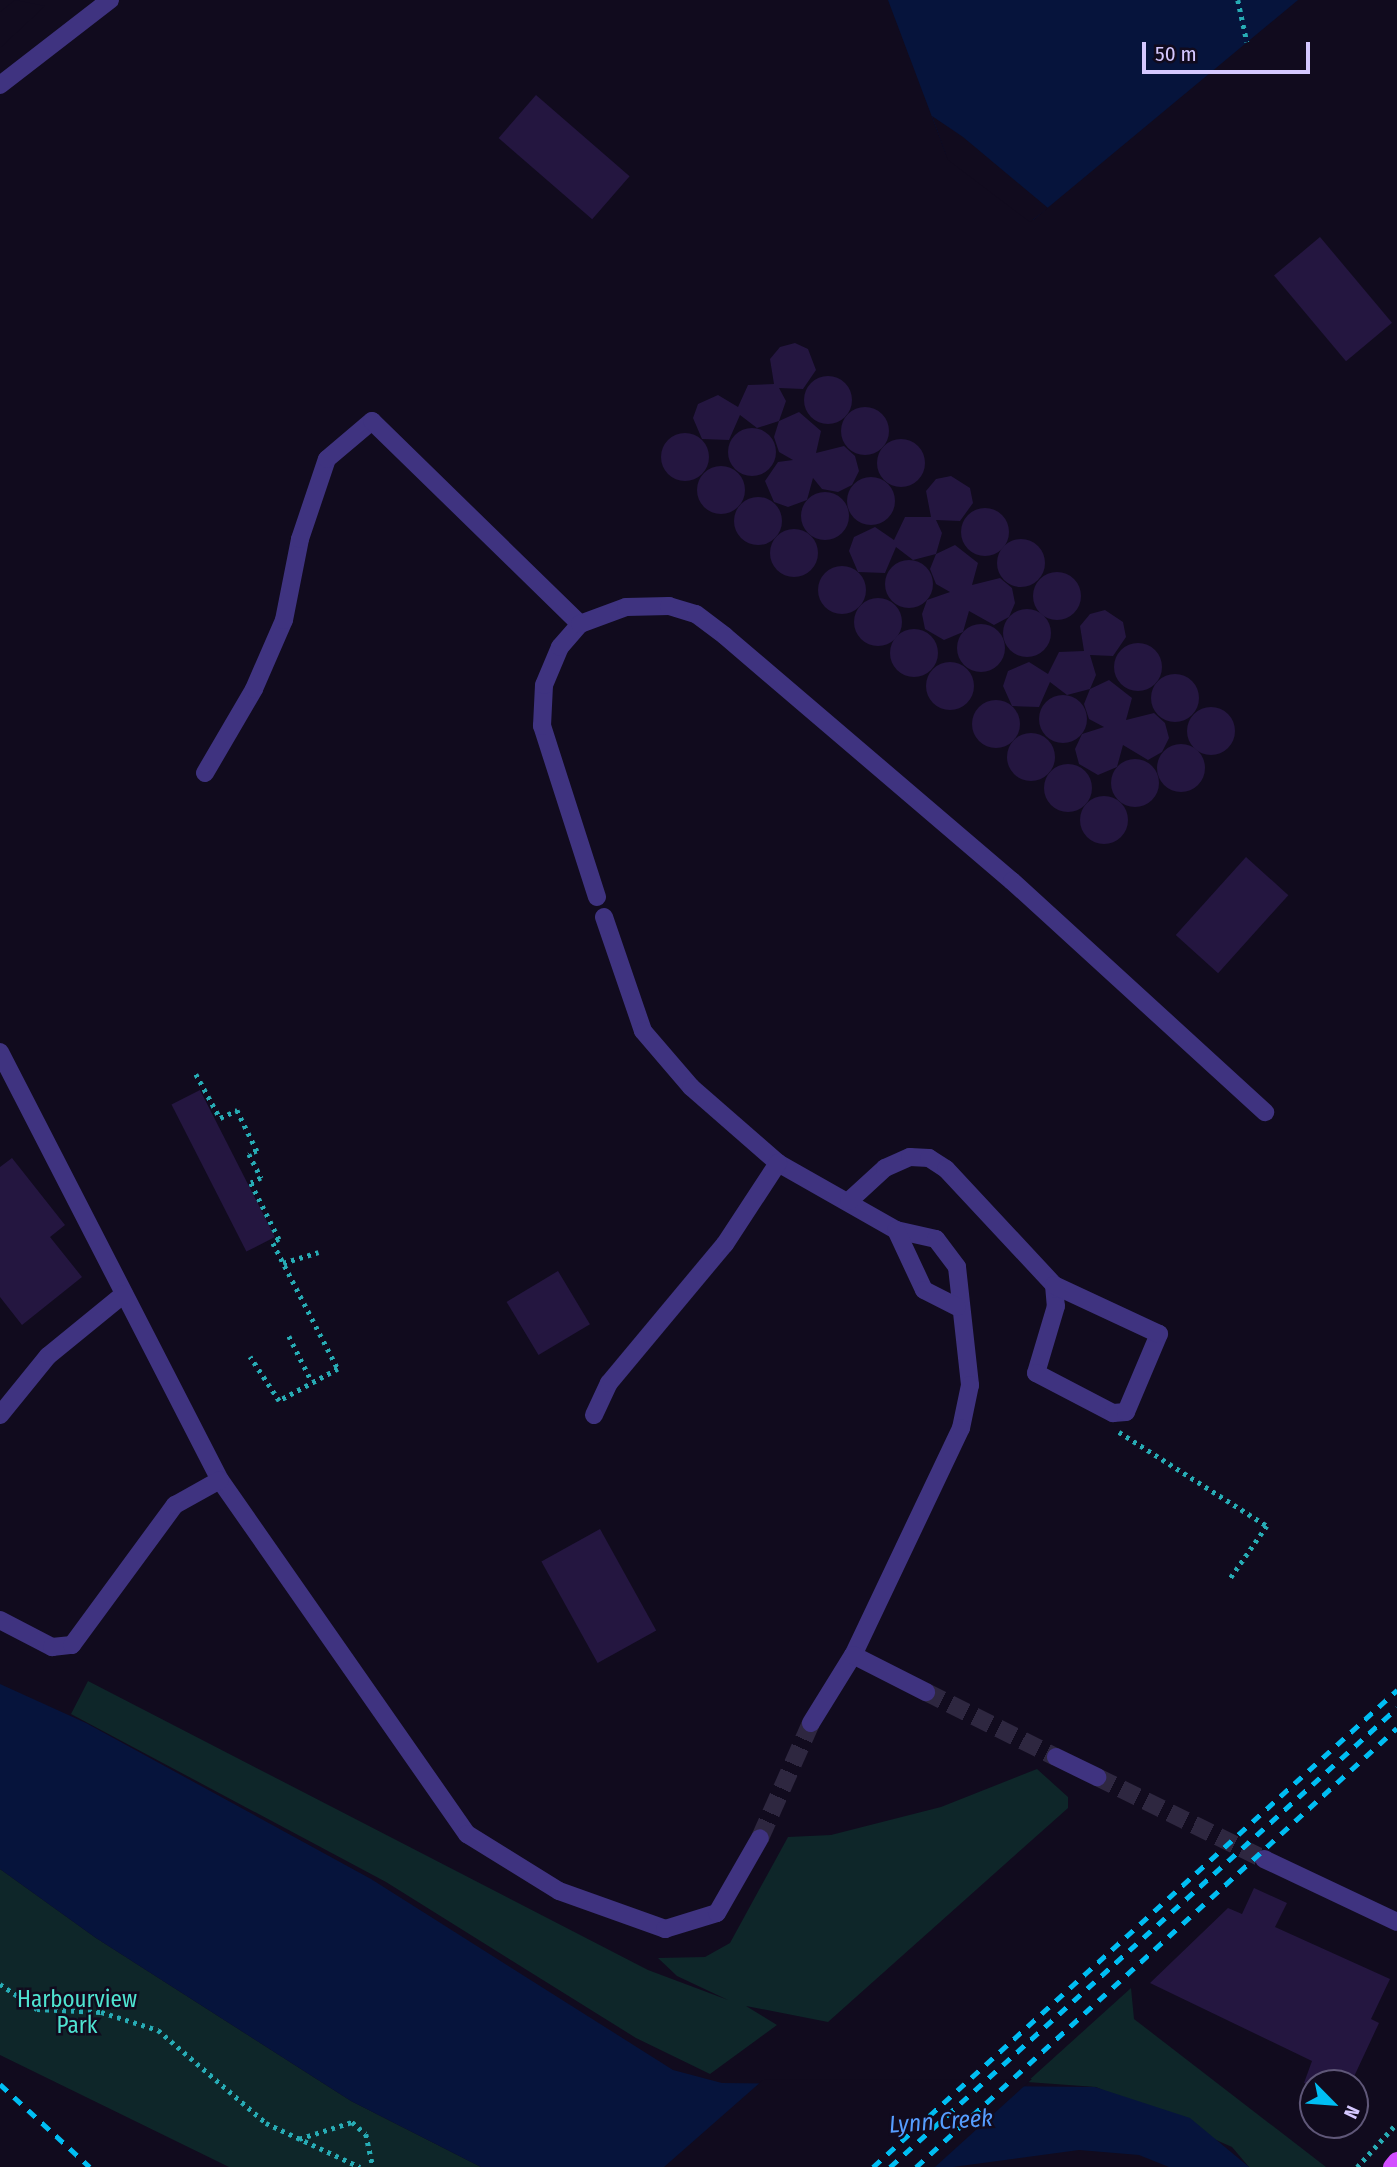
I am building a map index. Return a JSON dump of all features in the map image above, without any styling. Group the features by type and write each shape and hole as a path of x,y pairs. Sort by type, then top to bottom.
{"main road":[{"path":"1392,2167 1397,2161"}],"street":[{"path":"0,85 110,0"},
{"path":"205,773 254,689 284,620 300,539 327,459 372,421 580,624"},
{"path":"597,897 542,726 544,685 560,648 580,624 626,607 669,606 696,614 1012,881 1265,1112"},
{"path":"604,917 643,1031 691,1087 778,1163 896,1230 936,1239 957,1266 957,1307 970,1385 961,1428 853,1655 811,1723"},
{"path":"0,1052 220,1480 467,1834 559,1891 665,1929 717,1913 760,1838"},
{"path":"849,1201 885,1168 910,1157 929,1158 1054,1285 1159,1334 1126,1412 1113,1413 1036,1373 1056,1306 1054,1285"},
{"path":"594,1415 609,1383 708,1266 778,1163"},
{"path":"896,1230 924,1290 957,1307"},
{"path":"0,1415 48,1356 124,1294"},
{"path":"0,1620 52,1647 72,1645 175,1506 220,1480"},
{"path":"853,1655 926,1692"},
{"path":"1056,1757 1097,1777"},
{"path":"1264,1858 1397,1922"}],"path":[{"path":"1238,0 1247,42"},
{"path":"196,1074 220,1118 237,1110 257,1151 249,1154 261,1178 251,1183 279,1239 273,1243 338,1369 279,1401 250,1357"},
{"path":"283,1263 318,1252"},
{"path":"289,1336 312,1383"},
{"path":"1112,1428 1267,1526 1230,1579"},
{"path":"0,1984 37,2009 101,2012 158,2030 239,2104 299,2139 359,2167"},
{"path":"299,2139 352,2122 366,2134 373,2167"},
{"path":"1357,2167 1397,2123"}],"green space":[{"path":"88,1681 648,1970 728,2000 677,1976 658,1958 705,1957 730,1943 788,1837 831,1835 941,1807 1037,1769 1068,1797 1068,1808 828,2022 746,2006 777,2025 710,2074 636,2038 386,1882 71,1714"},
{"name":"Harbourview Park","path":"0,1869 96,1938 351,2101 481,2167 229,2167 0,2055"},
{"path":"1131,1988 1134,2019 1326,2167 1249,2167 1232,2147 1096,2087 1027,2082"}],"water":[{"path":"888,0 1298,0 1033,220 946,154"},
{"name":"Lynn Creek","path":"0,1684 86,1723 371,1879 673,2070 722,2083 1095,2087 1190,2118 1249,2167 1169,2167 1139,2155 1079,2150 953,2167 481,2167 351,2101 96,1938 0,1869"}],"pier":[{"path":"15,0 45,6 0,48 0,12"},
{"path":"932,116 963,137 1048,208 1030,222 948,160"},
{"path":"1032,2079 935,2167 664,2167 763,2080"}],"building":[{"path":"536,95 630,176 592,219 499,138"},
{"path":"1320,237 1392,323 1346,361 1274,276"},
{"path":"795,343 808,349 816,370 803,389 779,388 786,401 779,421 757,428 740,415 729,440 702,439 693,418 698,404 718,395 738,407 748,385 774,384 770,359 780,347"},
{"path":"828,376 845,383 852,400 845,417 828,424 811,417 804,400 811,383"},
{"path":"865,407 882,414 889,431 882,448 865,455 848,448 841,431 848,414"},
{"path":"799,412 821,431 816,453 844,446 855,456 859,471 852,485 838,492 822,489 813,478 807,500 788,507 774,502 765,481 778,462 793,460 779,452 774,437 779,421"},
{"path":"752,428 769,435 776,452 769,469 752,476 735,469 728,452 735,435"},
{"path":"685,433 702,440 709,457 702,474 685,481 668,474 661,457 668,440"},
{"path":"901,439 918,446 925,463 918,480 901,487 884,480 877,463 884,446"},
{"path":"721,466 738,473 745,490 738,507 721,514 704,507 697,490 704,473"},
{"path":"951,476 970,488 973,503 960,521 936,520 942,533 936,554 913,560 896,547 885,573 858,572 849,551 854,537 875,527 894,540 905,517 931,517 926,491 936,479"},
{"path":"871,477 888,484 895,501 888,518 871,525 854,518 847,501 854,484"},
{"path":"825,492 842,499 849,516 842,533 825,540 808,533 801,516 808,499"},
{"path":"758,497 775,504 782,521 775,538 758,545 741,538 734,521 741,504"},
{"path":"985,508 1002,515 1009,532 1002,549 985,556 968,549 961,532 968,515"},
{"path":"794,529 811,536 818,553 811,570 794,577 777,570 770,553 777,536"},
{"path":"1021,539 1038,546 1045,563 1038,580 1021,587 1004,580 997,563 1004,546"},
{"path":"955,545 978,563 972,585 1000,578 1012,588 1015,603 1009,617 994,625 969,611 963,632 944,640 925,629 922,614 927,600 950,592 936,584 930,569 936,554"},
{"path":"909,560 926,567 933,584 926,601 909,608 892,601 885,584 892,567"},
{"path":"842,566 859,573 866,590 859,607 842,614 825,607 818,590 825,573"},
{"path":"1057,572 1074,579 1081,596 1074,613 1057,620 1040,613 1033,596 1040,579"},
{"path":"878,598 895,605 902,622 895,639 878,646 861,639 854,622 861,605"},
{"path":"1027,609 1044,616 1051,633 1044,650 1027,657 1010,650 1003,633 1010,616"},
{"path":"1105,610 1123,622 1126,637 1113,656 1090,655 1096,675 1090,689 1067,695 1050,682 1039,707 1012,706 1003,686 1008,671 1029,662 1048,674 1059,652 1084,651 1080,626 1090,614"},
{"path":"981,624 998,631 1005,648 998,665 981,672 964,665 957,648 964,631"},
{"path":"914,629 931,636 938,653 931,670 914,677 897,670 890,653 897,636"},
{"path":"1138,643 1155,650 1162,667 1155,684 1138,691 1121,684 1114,667 1121,650"},
{"path":"950,662 967,669 974,686 967,703 950,710 933,703 926,686 933,669"},
{"path":"1175,674 1192,681 1199,698 1192,715 1175,722 1158,715 1151,698 1158,681"},
{"path":"1109,680 1132,698 1126,720 1154,713 1165,723 1169,738 1162,752 1148,760 1123,745 1117,767 1098,775 1079,764 1075,749 1082,734 1104,727 1089,719 1084,704 1090,689"},
{"path":"1063,695 1080,702 1087,719 1080,736 1063,743 1046,736 1039,719 1046,702"},
{"path":"996,700 1013,707 1020,724 1013,741 996,748 979,741 972,724 979,707"},
{"path":"1211,707 1228,714 1235,731 1228,748 1211,755 1194,748 1187,731 1194,714"},
{"path":"1031,733 1048,740 1055,757 1048,774 1031,781 1014,774 1007,757 1014,740"},
{"path":"1181,744 1198,751 1205,768 1198,785 1181,792 1164,785 1157,768 1164,751"},
{"path":"1135,759 1152,766 1159,783 1152,800 1135,807 1118,800 1111,783 1118,766"},
{"path":"1068,764 1085,771 1092,788 1085,805 1068,812 1051,805 1044,788 1051,771"},
{"path":"1104,796 1121,803 1128,820 1121,837 1104,844 1087,837 1080,820 1087,803"},
{"path":"1246,857 1288,895 1218,973 1176,935"},
{"path":"200,1090 275,1237 246,1252 171,1105"},
{"path":"12,1158 65,1225 50,1237 82,1277 22,1325 0,1297 0,1167"},
{"path":"558,1271 590,1324 539,1355 507,1302"},
{"path":"600,1529 656,1630 598,1663 541,1561"},
{"path":"1254,1888 1287,1903 1275,1927 1390,1979 1371,2019 1379,2023 1358,2069 1309,2069 1312,2061 1150,1983 1228,1908 1242,1914"}],"tunnel":[{"path":"926,1692 1056,1757"},
{"path":"760,1838 811,1723"},
{"path":"1097,1777 1264,1859"}],"railway":[{"path":"873,2167 1397,1690"},
{"path":"890,2167 1397,1708"},
{"path":"916,2167 1397,1728"},
{"path":"0,2084 90,2167"}]}
